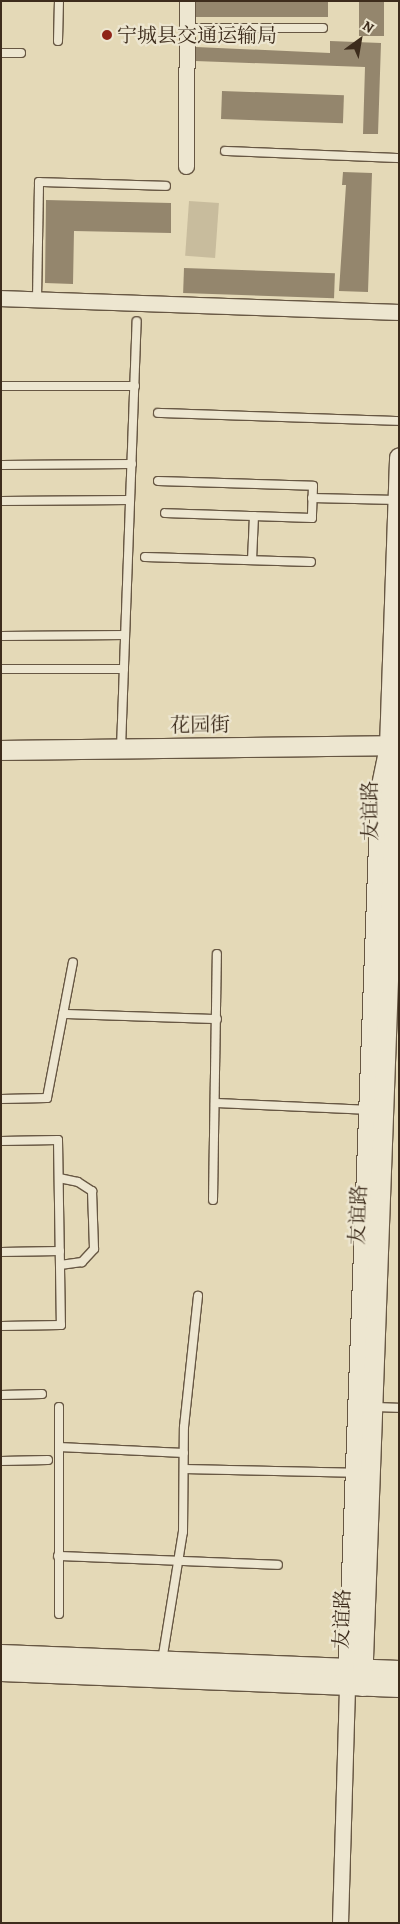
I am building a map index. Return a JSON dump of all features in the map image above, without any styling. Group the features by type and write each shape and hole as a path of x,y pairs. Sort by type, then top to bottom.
{"street":[{"path":"186,166 187,1"},
{"path":"1,298 399,312"},
{"name":"友谊路","path":"355,1677 373,1407 395,790 394,746 399,457"},
{"name":"友谊路","path":"355,1677 355,1473 380,790 394,746"},
{"name":"花园街","path":"1,750 394,746"},
{"path":"1,1654 162,1661 355,1677 399,1687"},
{"path":"1,1671 355,1677 399,1670"},
{"path":"340,1923 355,1677"}],"lane":[{"path":"58,41 59,1"},
{"path":"188,28 323,28"},
{"path":"1,53 21,53"},
{"path":"225,151 399,158"},
{"path":"37,298 39,182 166,186"},
{"path":"121,748 137,321"},
{"path":"1,386 134,386"},
{"path":"158,413 399,422"},
{"path":"1,465 132,464"},
{"path":"158,481 313,486 312,518 164,513"},
{"path":"312,498 398,511"},
{"path":"1,501 130,500"},
{"path":"252,560 254,516"},
{"path":"145,557 311,562"},
{"path":"1,636 125,635"},
{"path":"1,669 124,669"},
{"path":"213,1200 217,954"},
{"path":"1,1099 47,1098 74,962"},
{"path":"63,1014 216,1018"},
{"path":"216,1103 369,1110"},
{"path":"1,1142 58,1140 61,1325 1,1326"},
{"path":"59,1178 78,1182 92,1192 94,1249 82,1262 60,1265"},
{"path":"1,1252 60,1251"},
{"path":"162,1661 179,1561 184,1453 198,1296"},
{"path":"1,1395 42,1394"},
{"path":"59,1407 59,1614"},
{"path":"373,1407 399,1408"},
{"path":"59,1447 184,1453"},
{"path":"1,1461 48,1460"},
{"path":"184,1468 355,1473"},
{"path":"58,1556 278,1565"}],"shaded area":[{"path":"189,201 219,203 215,258 185,256"}],"building":[{"path":"195,1 328,1 328,17 195,17"},
{"path":"359,1 384,1 384,36 359,36"},
{"path":"330,41 381,43 378,134 363,134 365,67 195,61 196,47 330,53"},
{"path":"222,91 344,95 343,123 221,119"},
{"path":"343,172 372,173 368,292 339,291 346,185 342,185"},
{"path":"46,200 171,203 171,233 74,231 73,284 45,283"},
{"path":"184,268 335,273 334,298 183,293"}],"place":[{"name":"宁城县交通运输局","path":"107,35"}]}
